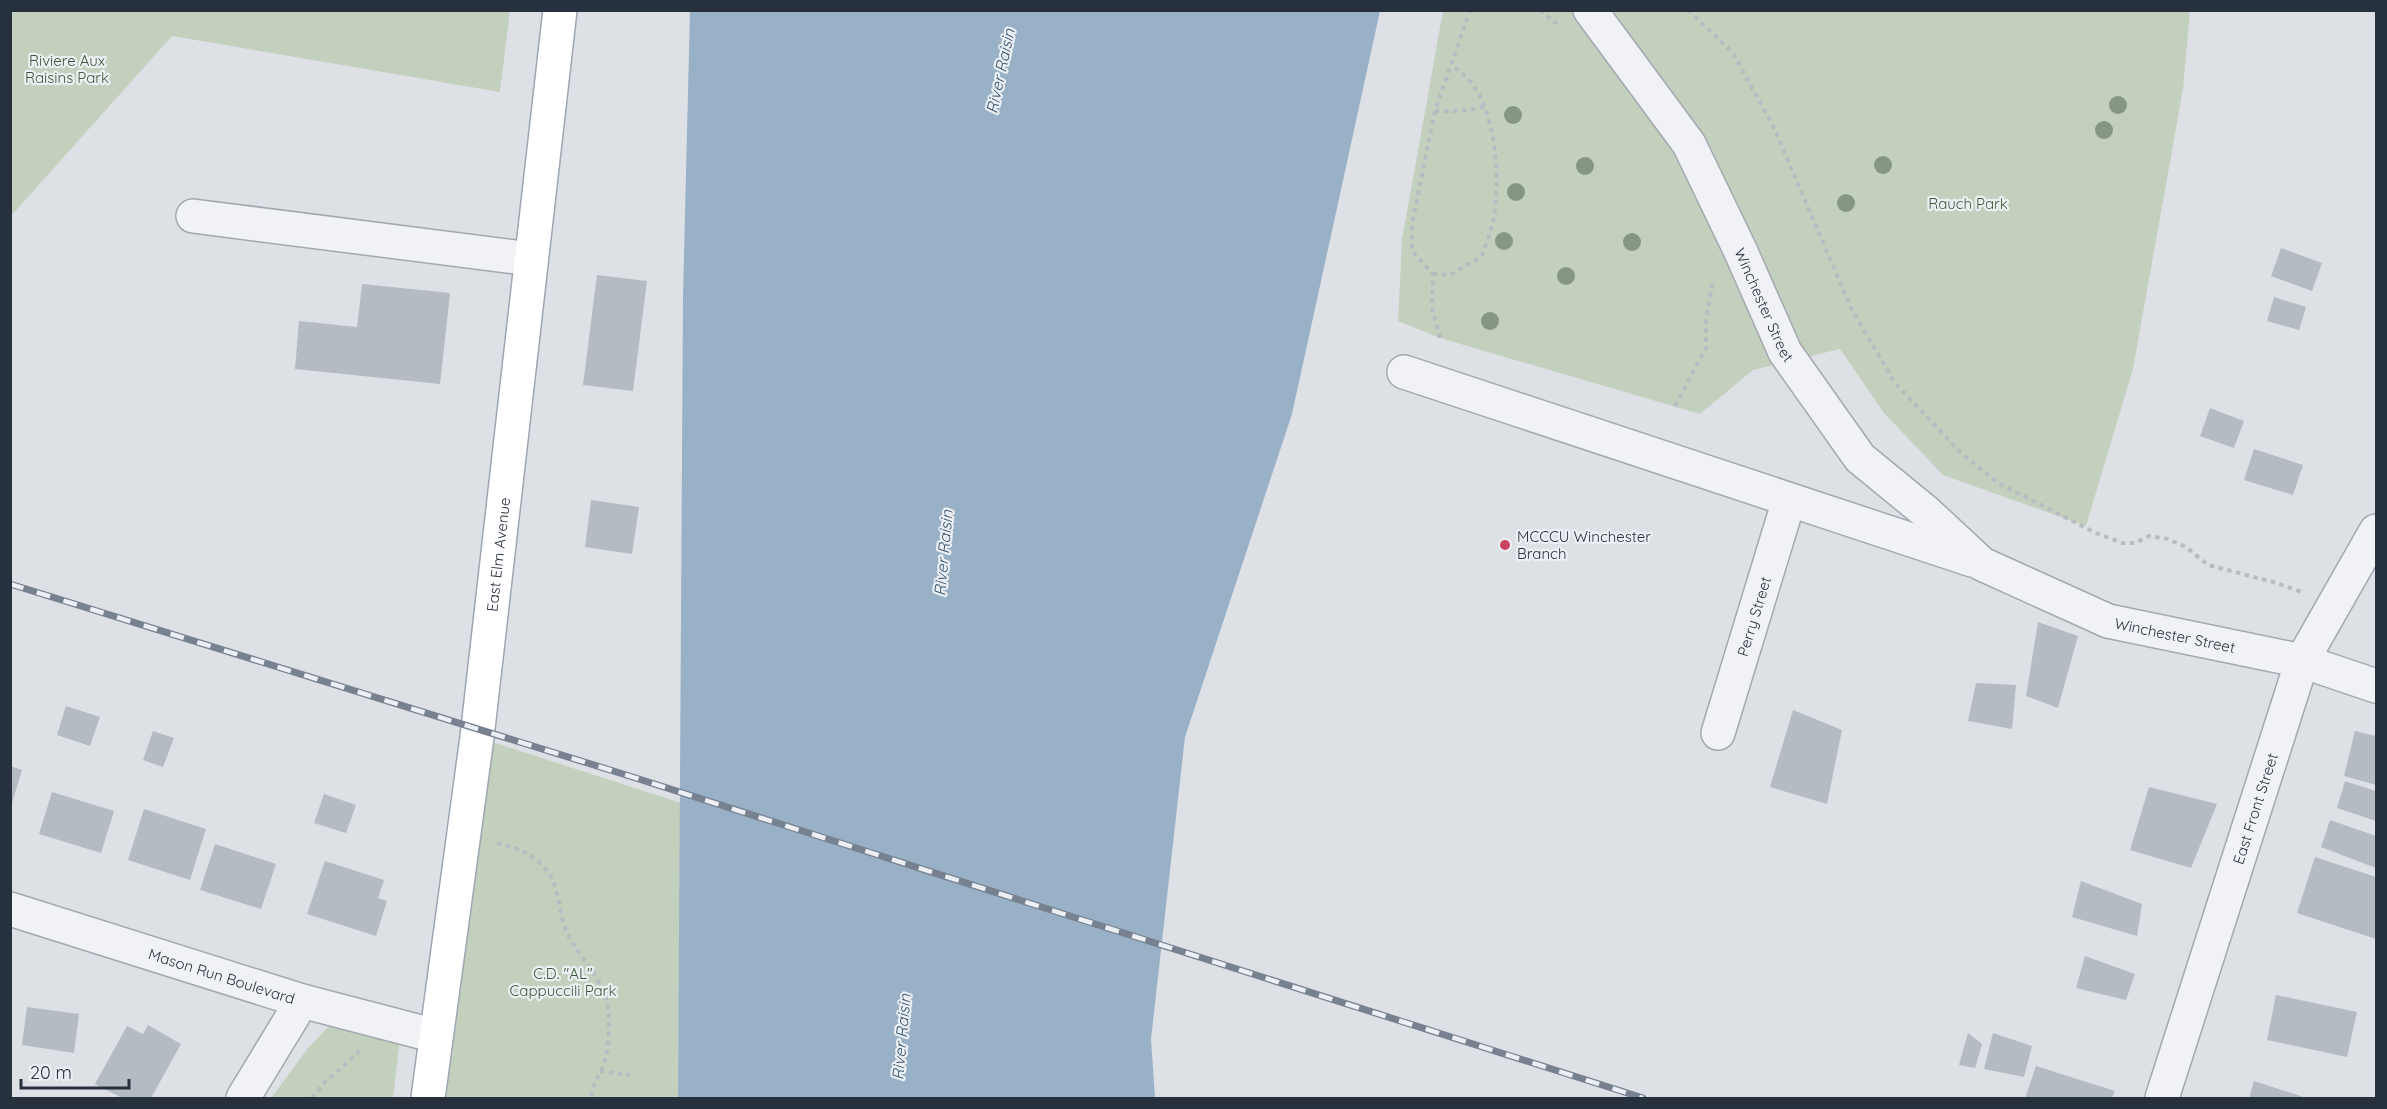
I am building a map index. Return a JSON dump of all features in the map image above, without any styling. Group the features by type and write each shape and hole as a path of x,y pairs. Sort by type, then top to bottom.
{"main road":[{"name":"East Elm Avenue","path":"428,1098 477,736 560,10"}],"street":[{"name":"Winchester Street","path":"1590,10 1689,144 1741,252 1785,352 1860,458 1926,512 1982,564"},
{"path":"193,216 531,259"},
{"name":"Winchester Street","path":"1404,372 1982,564 2108,621 2302,661 2376,686"},
{"name":"Perry Street","path":"1718,733 1790,500"},
{"name":"East Front Street","path":"2162,1098 2302,661 2376,531"},
{"name":"Mason Run Boulevard","path":"10,909 302,1001 436,1036"},
{"path":"243,1098 302,1001"}],"path":[{"path":"1451,66 1463,72 1485,107 1498,164 1494,217 1482,256 1449,275 1433,274 1412,251 1412,224 1435,111 1470,10"},
{"path":"1540,10 1561,27"},
{"path":"1688,10 1733,53 1743,71 1774,128 1852,310 1895,383 1961,453 1998,483 2096,533 2122,543 2135,543 2149,536 2168,539 2186,547 2208,565 2274,582 2335,605"},
{"path":"1435,111 1459,111 1485,107"},
{"path":"1433,274 1432,308 1440,338"},
{"path":"1675,406 1706,348 1706,321 1714,279"},
{"path":"463,836 520,849 537,859 549,874 556,889 564,927 574,947 597,979 608,1008 606,1050 591,1091 591,1098"},
{"path":"312,1098 323,1084 361,1050 371,1054"},
{"path":"600,1071 630,1075"}],"green space":[{"name":"Riviere Aux Raisins Park","path":"11,10 510,11 500,92 172,36 11,216"},
{"name":"Rauch Park","path":"1443,11 2190,11 2183,89 2133,369 2086,526 1943,475 1884,413 1840,349 1753,370 1700,414 1440,338 1398,321 1402,239"},
{"name":"C.D. \"AL\" Cappuccili Park","path":"477,737 681,803 678,1098 431,1098"},
{"path":"354,1022 400,1039 393,1098 271,1098 308,1048 329,1026"}],"water":[{"name":"River Raisin","path":"690,10 1380,11 1292,414 1185,737 1151,1039 1155,1098 678,1098 683,296"}],"building":[{"path":"2281,248 2322,263 2312,291 2271,276"},
{"path":"597,275 647,281 633,391 583,385"},
{"path":"362,284 450,293 440,384 295,369 299,321 357,327"},
{"path":"2274,297 2306,307 2299,330 2267,321"},
{"path":"2210,408 2244,421 2234,448 2200,436"},
{"path":"2254,449 2303,465 2293,495 2244,480"},
{"path":"591,500 639,507 632,554 585,547"},
{"path":"2038,622 2078,636 2058,708 2026,696"},
{"path":"1976,683 2016,685 2012,729 1968,721"},
{"path":"66,706 100,717 90,746 57,735"},
{"path":"1793,710 1842,730 1827,804 1770,787"},
{"path":"153,731 174,738 163,767 143,760"},
{"path":"2355,731 2376,736 2376,785 2344,776"},
{"path":"10,766 22,770 11,806 10,806"},
{"path":"2345,781 2376,791 2376,821 2337,808"},
{"path":"2149,787 2217,804 2191,868 2130,850"},
{"path":"52,792 114,811 101,853 39,834"},
{"path":"324,794 356,805 346,833 314,823"},
{"path":"144,809 206,829 190,880 128,860"},
{"path":"2330,820 2376,836 2376,868 2321,847"},
{"path":"215,844 276,864 261,909 200,890"},
{"path":"2315,857 2376,877 2376,939 2297,913"},
{"path":"325,861 384,880 378,898 387,901 376,936 307,914"},
{"path":"2081,881 2142,904 2137,936 2072,917"},
{"path":"2085,956 2135,974 2126,1000 2076,988"},
{"path":"2276,995 2357,1012 2347,1057 2267,1040"},
{"path":"27,1007 79,1014 74,1053 22,1045"},
{"path":"148,1025 181,1044 151,1098 122,1098 95,1084 127,1026 143,1034"},
{"path":"1968,1033 1982,1044 1975,1068 1959,1065"},
{"path":"1993,1033 2032,1046 2024,1077 1984,1069"},
{"path":"2036,1066 2115,1091 2112,1098 2025,1098"},
{"path":"2254,1081 2307,1098 2249,1098"}],"railway":[{"path":"10,584 623,774 1643,1098"}],"place":[{"name":"MCCCU Winchester Branch","path":"1505,545"}]}
